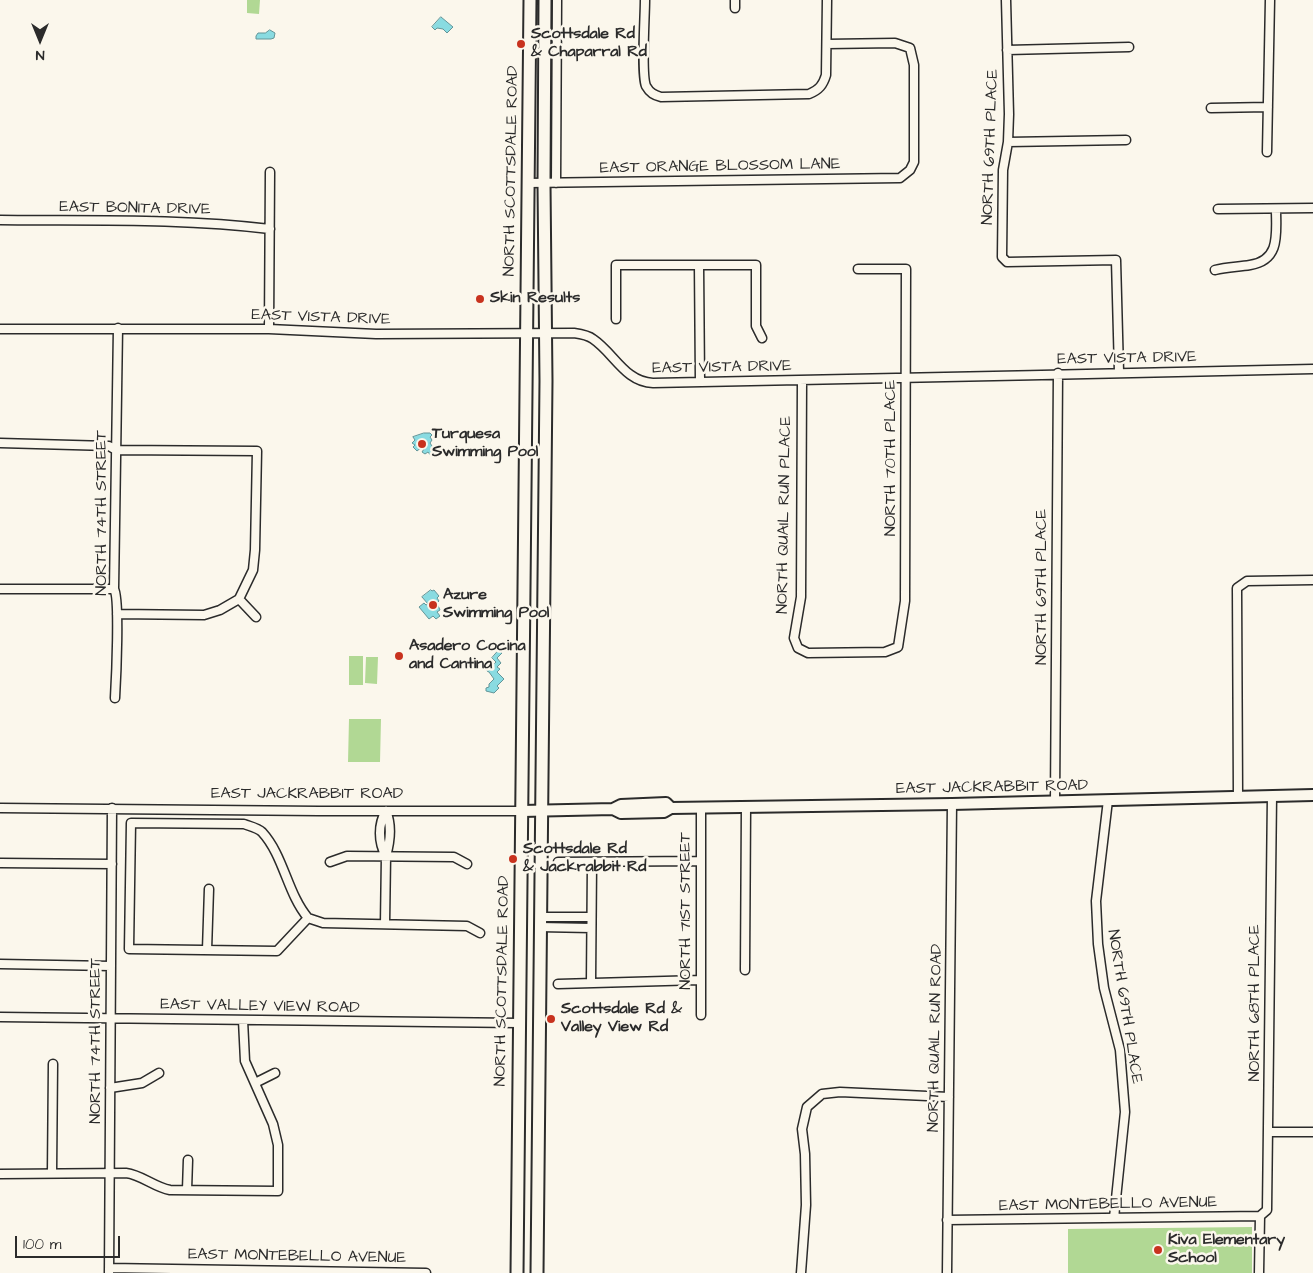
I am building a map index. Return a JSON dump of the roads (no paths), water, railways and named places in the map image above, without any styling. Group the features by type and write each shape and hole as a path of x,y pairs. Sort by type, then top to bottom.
{"main road":[{"name":"NORTH SCOTTSDALE ROAD","path":"517,1273 530,0"},
{"name":"NORTH SCOTTSDALE ROAD","path":"537,1273 544,642 545,333 550,184 545,0"},
{"path":"524,588 544,591"},
{"path":"523,642 544,642"}],"street":[{"path":"550,184 557,0"},
{"path":"645,0 644,78 649,91 661,97 809,94 816,92 821,87 826,75 827,0"},
{"name":"NORTH 69TH PLACE","path":"1006,0 1009,114 1008,142 1003,170 1002,257 1007,262 1116,260 1119,372"},
{"path":"1268,152 1270,0"},
{"name":"EAST ORANGE BLOSSOM LANE","path":"528,184 900,178 910,170 914,162 914,65 910,48 895,43 827,44"},
{"path":"1007,50 1129,47"},
{"path":"1211,108 1268,106"},
{"path":"1008,142 1126,140"},
{"path":"269,329 270,172"},
{"path":"1218,210 1313,208"},
{"path":"1215,270 1230,266 1252,265 1265,259 1272,252 1276,242 1276,209"},
{"name":"EAST BONITA DRIVE","path":"0,220 167,221 239,225 270,229"},
{"path":"616,319 616,265 756,265 756,326 762,338"},
{"path":"700,265 700,382"},
{"name":"NORTH 70TH PLACE","path":"798,648 808,653 885,652 898,647 905,601 906,269 858,269"},
{"name":"NORTH 74TH STREET","path":"115,698 117,614 116,593 114,589 118,328"},
{"name":"EAST VISTA DRIVE","path":"0,329 269,329 376,334 574,333 593,338 633,378 646,383 1313,369"},
{"name":"NORTH 69TH PLACE","path":"1055,801 1058,373"},
{"name":"NORTH QUAIL RUN PLACE","path":"798,648 794,638 801,597 802,381"},
{"path":"0,443 109,446 116,450 256,452 256,550 253,570 239,599 220,610 204,615 117,614"},
{"path":"1238,796 1237,588 1247,581 1313,580"},
{"path":"0,589 114,589"},
{"path":"239,599 256,617"},
{"name":"EAST JACKRABBIT ROAD","path":"0,808 522,811 613,809 621,805 666,803 672,808 701,808 1313,795"},
{"name":"NORTH 68TH PLACE","path":"1260,1216 1267,1210 1272,796"},
{"name":"NORTH 69TH PLACE","path":"1108,800 1096,901 1098,944 1104,988 1120,1050 1125,1112 1114,1218"},
{"name":"NORTH QUAIL RUN ROAD","path":"947,1273 952,804"},
{"path":"745,970 746,807"},
{"name":"NORTH 74TH STREET","path":"109,1270 112,808"},
{"name":"NORTH 71ST STREET","path":"701,808 701,1015"},
{"path":"385,924 386,856 381,847 381,819 386,810"},
{"path":"308,918 277,950 129,949 130,823 244,824 261,831 280,860 300,908 308,918 323,923 467,926 480,932"},
{"path":"330,862 347,856 386,856 454,857 467,864"},
{"path":"558,862 700,861"},
{"path":"0,863 112,864"},
{"path":"591,982 592,863"},
{"path":"207,950 209,889"},
{"path":"540,922 591,917"},
{"path":"540,922 591,928"},
{"path":"0,964 111,966"},
{"path":"558,984 700,980"},
{"name":"EAST VALLEY VIEW ROAD","path":"0,1017 519,1023"},
{"path":"0,1174 135,1174 163,1189 278,1191 278,1145 273,1124 245,1062 243,1020"},
{"path":"52,1173 53,1064"},
{"path":"110,1088 142,1083 159,1073"},
{"path":"256,1083 275,1073"},
{"path":"801,1273 806,1205 805,1154 802,1129 807,1108 822,1094 840,1092 949,1097"},
{"path":"1269,1132 1313,1132"},
{"path":"187,1190 188,1160"},
{"path":"1259,1273 1260,1216"},
{"name":"EAST MONTEBELLO AVENUE","path":"947,1220 1260,1216"},
{"name":"EAST MONTEBELLO AVENUE","path":"109,1270 426,1273"}],"water":[{"path":"441,17 453,27 447,33 443,29 437,28 435,30 432,27"},
{"path":"270,30 275,33 274,38 256,39 258,33 265,33"},
{"name":"Turquesa Swimming Pool","path":"424,433 432,435 430,443 436,452 431,456 428,452 425,454 422,452 424,449 422,447 417,451 413,447 415,445 412,443 415,440 413,437"},
{"name":"Azure Swimming Pool","path":"431,590 434,590 439,596 437,603 440,610 437,612 440,616 436,619 433,616 429,619 419,607 424,603 428,604 422,597"},
{"path":"499,650 502,653 497,658 501,663 497,667 500,669 497,672 504,679 497,686 499,688 494,693 486,691 486,688 489,687 489,684 494,679 487,671 487,666 492,666 496,662 492,658"}],"place":[{"name":"Scottsdale Rd & Chaparral Rd","path":"521,44"},
{"name":"Skin Results","path":"480,299"},
{"name":"Turquesa Swimming Pool","path":"422,444"},
{"name":"Azure Swimming Pool","path":"433,605"},
{"name":"Asadero Cocina and Cantina","path":"399,656"},
{"name":"Scottsdale Rd & Jackrabbit Rd","path":"513,859"},
{"name":"Scottsdale Rd & Valley View Rd","path":"551,1019"},
{"name":"Kiva Elementary School","path":"1158,1250"}]}
